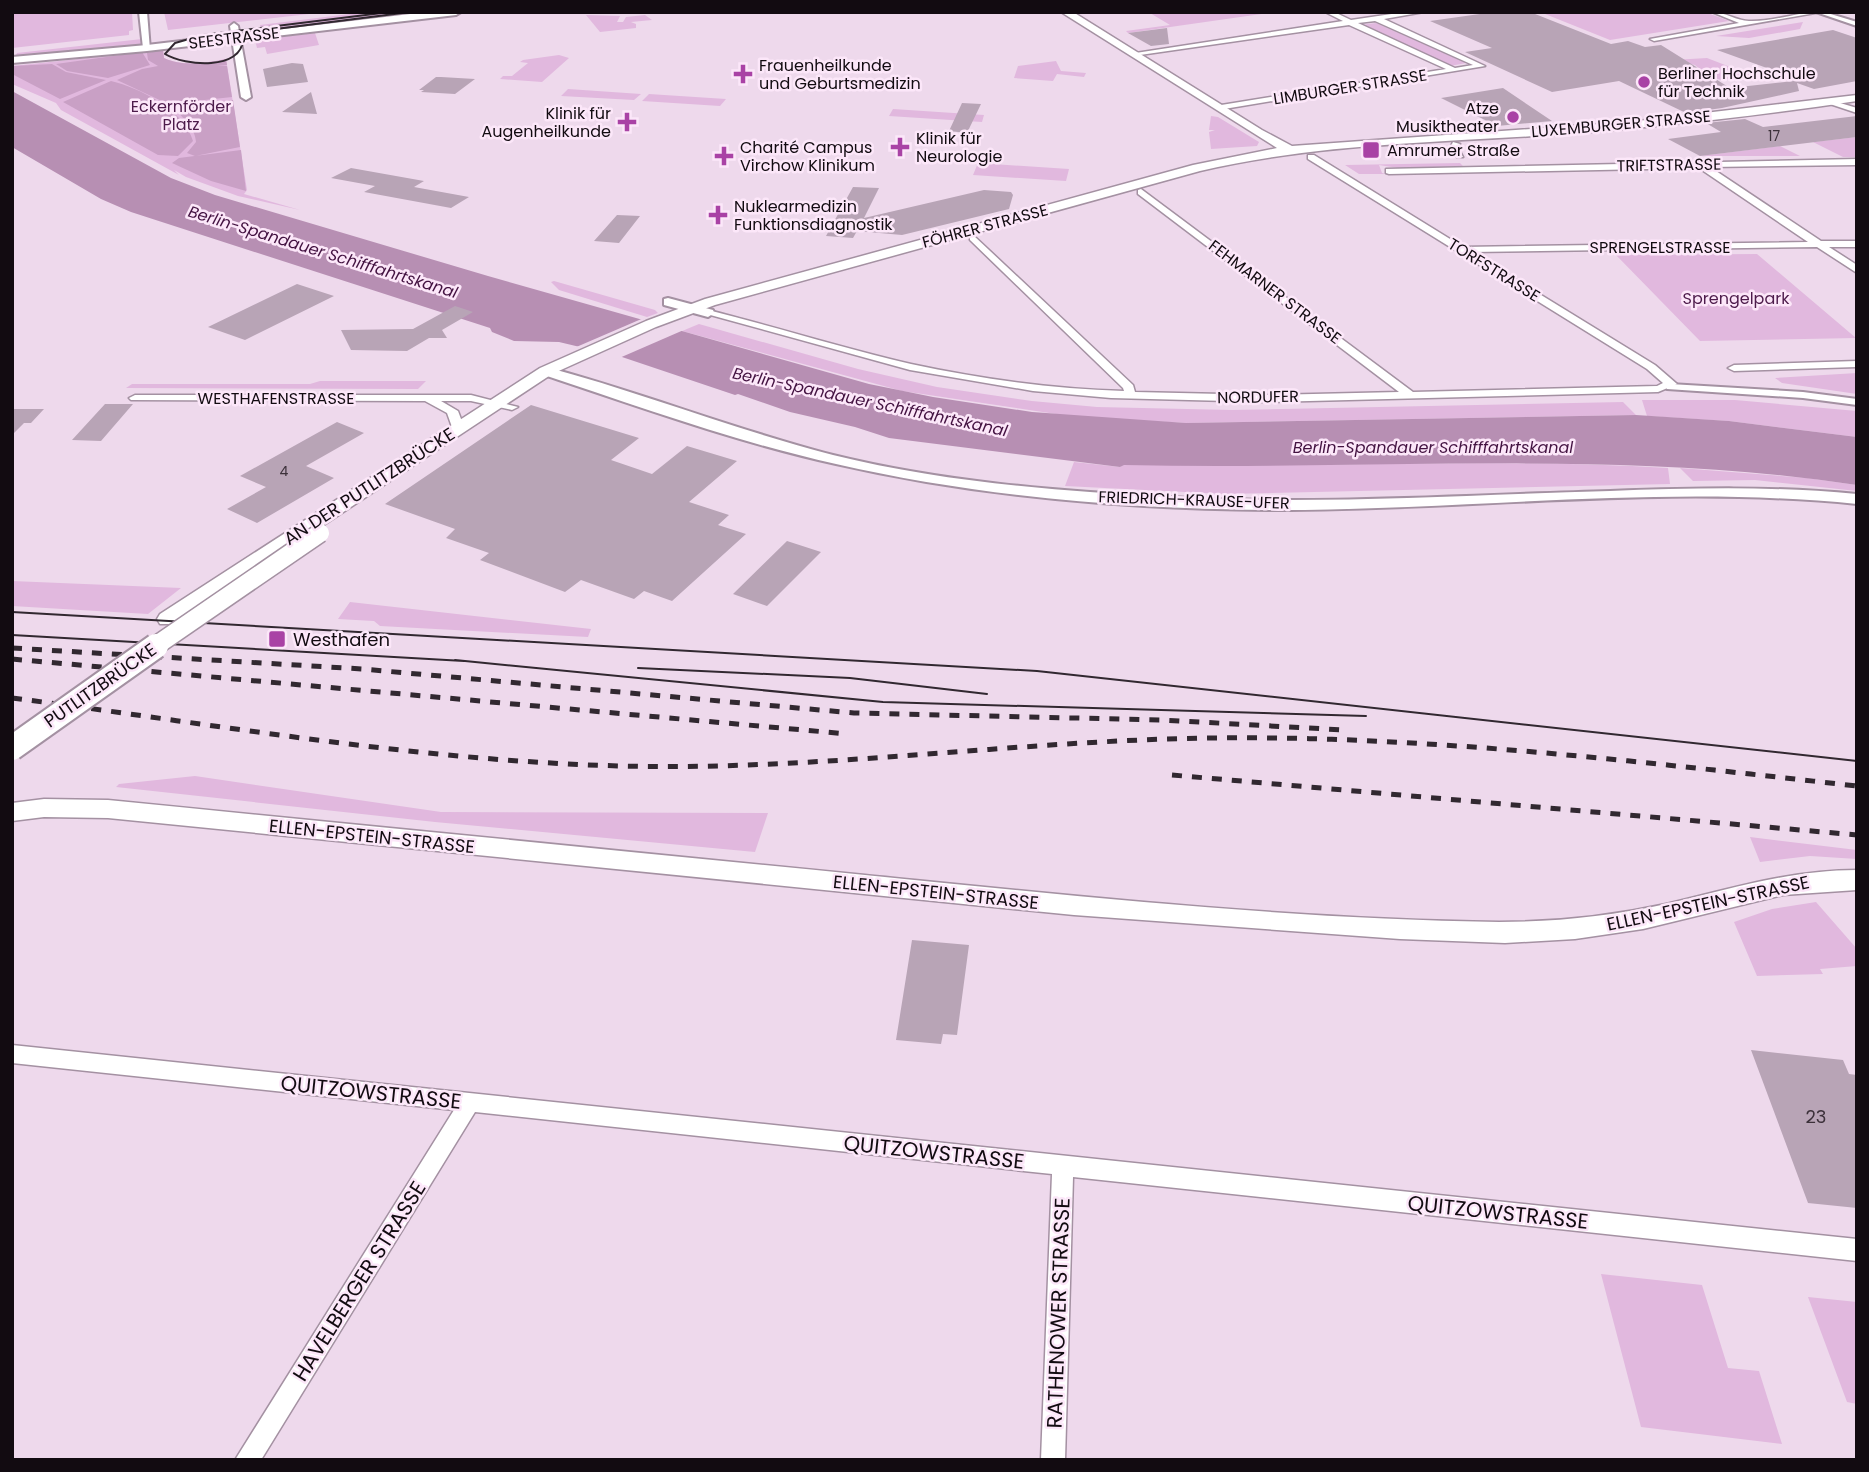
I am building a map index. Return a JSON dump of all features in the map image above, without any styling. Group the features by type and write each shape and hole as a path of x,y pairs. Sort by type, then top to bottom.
{"main road":[{"name":"SEESTRASSE","path":"235,32 356,12"},
{"name":"SEESTRASSE","path":"12,60 235,32 456,12"},
{"path":"1066,12 1285,149 1311,157"},
{"path":"1080,12 1301,147 1311,157"},
{"name":"SEESTRASSE","path":"12,52 151,42"},
{"name":"LUXEMBURGER STRASSE","path":"1311,157 1461,153 1625,128 1833,102 1855,106"},
{"name":"LUXEMBURGER STRASSE","path":"1301,147 1625,128 1855,106"},
{"name":"FÖHRER STRASSE","path":"679,311 1217,163 1301,147"},
{"name":"FÖHRER STRASSE","path":"679,311 708,313 1190,178 1311,157"},
{"name":"AN DER PUTLITZBRÜCKE","path":"167,619 554,374 679,311"},
{"name":"AN DER PUTLITZBRÜCKE","path":"189,622 411,466 458,427 503,405"},
{"name":"PUTLITZBRÜCKE","path":"12,729 167,619"},
{"name":"PUTLITZBRÜCKE","path":"12,748 189,622"},
{"name":"ELLEN-EPSTEIN-STRASSE","path":"12,812 44,808 108,809 1178,915 1486,932 1611,925 1789,883 1823,878 1857,880"}],"street":[{"path":"143,12 151,42"},
{"path":"151,42 153,12"},
{"path":"1328,12 1454,70"},
{"path":"1362,12 1376,19"},
{"path":"1133,54 1420,12"},
{"path":"1715,12 1748,24"},
{"path":"1654,39 1817,12 1857,24"},
{"name":"LIMBURGER STRASSE","path":"1218,108 1481,66 1376,19"},
{"path":"235,32 246,97"},
{"name":"TRIFTSTRASSE","path":"1461,153 1481,167"},
{"name":"TORFSTRASSE","path":"1311,157 1651,367 1671,382 1670,387"},
{"name":"TRIFTSTRASSE","path":"1389,171 1464,171 1481,167 1857,162"},
{"path":"1699,164 1857,271"},
{"name":"FEHMARNER STRASSE","path":"1141,192 1409,394"},
{"path":"973,238 1129,387 1130,396"},
{"name":"SPRENGELSTRASSE","path":"1463,250 1857,244"},
{"name":"NORDUFER","path":"708,313 940,373 1030,388 1130,396 1245,397 1670,387 1780,393 1857,402"},
{"path":"1734,368 1857,364"},
{"name":"FRIEDRICH-KRAUSE-UFER","path":"554,374 749,437 836,460 957,483 1050,492 1168,502 1269,505 1693,493 1796,493 1857,499"},
{"name":"WESTHAFENSTRASSE","path":"135,398 479,398 503,405"},
{"name":"WESTHAFENSTRASSE","path":"417,398 446,407 455,415 458,427"},
{"name":"QUITZOWSTRASSE","path":"12,1054 1857,1250"},
{"name":"HAVELBERGER STRASSE","path":"247,1460 470,1103"},
{"name":"RATHENOWER STRASSE","path":"1053,1460 1063,1166"}],"green space":[{"path":"132,12 133,30 129,31 129,35 12,48 12,14"},
{"path":"164,12 327,12 168,30"},
{"path":"366,12 438,12 262,33 260,25"},
{"path":"1276,12 1128,33 1126,31 1170,25 1150,13"},
{"path":"1540,12 1705,12 1729,21 1610,40"},
{"path":"586,15 620,16 617,22 623,22 626,17 645,15 652,20 631,22 636,24 636,28 600,32"},
{"path":"1803,22 1800,29 1749,38 1716,36"},
{"path":"1376,23 1466,63 1450,66 1360,25"},
{"path":"315,33 319,45 267,54 265,47 257,48 255,40"},
{"path":"142,39 143,45 15,57 17,53"},
{"name":"Eckernförder Platz","path":"163,50 164,58 179,63 226,59 247,190 244,194 300,210 238,196 174,170 179,175 61,110 56,103 12,84 12,66"},
{"path":"163,50 164,58 179,63 226,59 227,65 217,66 227,66 232,97 168,104 117,80 142,69 158,66 148,60 147,53"},
{"path":"142,52 150,65 108,78 67,71 56,64"},
{"path":"559,55 569,58 542,82 500,79 503,76 512,76 528,63 520,62 523,60"},
{"path":"1707,58 1751,75 1721,80 1706,75 1695,65 1673,60"},
{"path":"1056,61 1061,71 1086,73 1084,77 1057,74 1053,81 1014,78 1018,66"},
{"path":"52,64 66,72 106,80 60,99 12,74 12,66"},
{"path":"111,81 135,89 171,110 188,130 193,141 178,156 158,155 63,102"},
{"path":"568,89 641,94 634,100 561,96"},
{"path":"649,94 726,99 720,106 642,101"},
{"path":"233,100 240,147 195,156 187,153 196,142 195,136 174,106"},
{"path":"893,109 984,115 982,122 889,116"},
{"path":"1211,116 1218,117 1259,142 1257,146 1211,149 1209,132 1215,130 1209,130"},
{"path":"1857,137 1857,157 1843,157 1813,142"},
{"path":"1780,146 1800,156 1700,156"},
{"path":"241,150 246,191 211,181 172,163 179,158"},
{"path":"978,163 1069,169 1066,181 973,175"},
{"path":"1460,163 1465,168 1411,170 1379,165 1382,173 1386,174 1359,174 1345,165"},
{"name":"Sprengelpark","path":"1757,254 1856,338 1700,341 1616,255"},
{"path":"551,282 658,313 647,317 559,290"},
{"path":"699,324 858,369 937,387 1032,401 1097,407 1232,410 1623,402 1636,415 1186,423 1076,417 902,391 682,331"},
{"path":"1857,373 1857,394 1782,383 1775,378"},
{"path":"320,381 426,381 418,389 126,388 132,384 310,384"},
{"path":"1642,400 1735,400 1857,411 1857,437 1729,421 1647,416"},
{"path":"1074,462 1120,467 1124,464 1600,465 1668,468 1670,484 1225,494 1065,486"},
{"path":"1680,468 1807,478 1857,485 1857,491 1755,480 1693,481"},
{"path":"12,581 181,588 148,614 12,606"},
{"path":"350,602 591,629 588,637 380,626 374,621 338,619"},
{"path":"195,776 441,812 768,813 755,852 435,822 116,787 119,784"},
{"path":"1750,837 1857,850 1857,859 1810,856 1760,862"},
{"path":"1816,902 1857,949 1857,966 1820,969 1823,974 1757,976 1734,922 1772,909"},
{"path":"1601,1274 1702,1285 1728,1368 1759,1371 1782,1444 1641,1427"},
{"path":"1808,1297 1857,1302 1857,1404 1847,1402"}],"water":[{"name":"Berlin-Spandauer Schifffahrtskanal","path":"12,91 171,178 215,195 869,384 1032,412 1186,423 1636,415 1729,421 1857,437 1857,485 1766,474 1583,464 1120,467 889,438 790,412 622,357 559,342 514,341 492,332 490,328 131,212 101,199 12,147"}],"pier":[{"path":"646,317 686,329 617,359 574,348"}],"building":[{"path":"1494,12 1530,12 1611,44 1628,41 1645,47 1661,45 1730,88 1794,81 1783,77 1789,76 1717,50 1833,30 1857,38 1857,81 1814,89 1797,83 1799,91 1686,113 1619,81 1552,92 1465,52 1492,48 1430,21"},
{"path":"1167,28 1169,44 1151,46 1128,33"},
{"path":"292,63 303,64 308,82 267,87 263,69"},
{"path":"436,77 475,79 455,94 419,90"},
{"path":"1503,88 1552,121 1497,126 1441,98"},
{"path":"311,92 317,114 282,112"},
{"path":"962,103 981,104 967,133 949,131"},
{"path":"1857,116 1857,137 1700,156 1668,139 1721,132 1706,123 1745,119 1763,127"},
{"path":"351,168 424,181 414,187 469,197 451,208 364,192 375,186 331,178"},
{"path":"853,187 879,188 864,218 984,190 1011,192 1013,195 1009,209 902,235 857,231 853,238 826,236"},
{"path":"617,215 640,216 619,243 594,241"},
{"path":"297,284 334,296 245,340 208,327"},
{"path":"455,306 473,312 442,330 447,338 429,338 407,351 351,350 341,330 413,329"},
{"path":"105,404 133,404 101,441 72,440"},
{"path":"531,405 639,438 611,460 652,474 687,446 737,461 689,502 729,515 718,525 746,534 672,601 644,591 634,599 581,580 565,592 480,560 489,553 446,538 455,529 385,504"},
{"path":"12,409 44,409 31,423 24,423 12,435"},
{"path":"337,422 364,433 306,466 334,478 257,523 227,509 266,487 240,476"},
{"path":"787,541 821,552 767,606 733,594"},
{"path":"912,940 969,945 957,1035 943,1034 941,1044 896,1040"},
{"path":"1751,1050 1843,1060 1849,1074 1857,1075 1857,1208 1808,1203"}],"tram line":[{"path":"390,12 203,35 175,43 165,54 198,63 223,61 233,57 240,49 243,39 260,31 410,12"},
{"path":"12,612 1037,671 1857,761"},
{"path":"12,635 464,661"},
{"path":"455,660 883,702 1366,716"},
{"path":"638,668 850,678 987,694"}],"railway":[{"path":"12,648 362,669 854,713 1162,720 1345,730"},
{"path":"12,659 848,734"},
{"path":"12,698 316,740 545,763 622,766 769,764 1135,740 1289,738 1533,752 1857,786"},
{"path":"1172,775 1857,835"}],"place":[{"name":"Frauenheilkunde und Geburtsmedizin","path":"743,74"},
{"name":"Berliner Hochschule für Technik","path":"1644,82"},
{"name":"Atze Musiktheater","path":"1513,117"},
{"name":"Klinik für Augenheilkunde","path":"627,122"},
{"name":"Klinik für Neurologie","path":"900,147"},
{"name":"Amrumer Straße","path":"1371,150"},
{"name":"Charité Campus Virchow Klinikum","path":"724,156"},
{"name":"Nuklearmedizin Funktionsdiagnostik","path":"718,215"},
{"name":"Westhafen","path":"277,639"}]}
